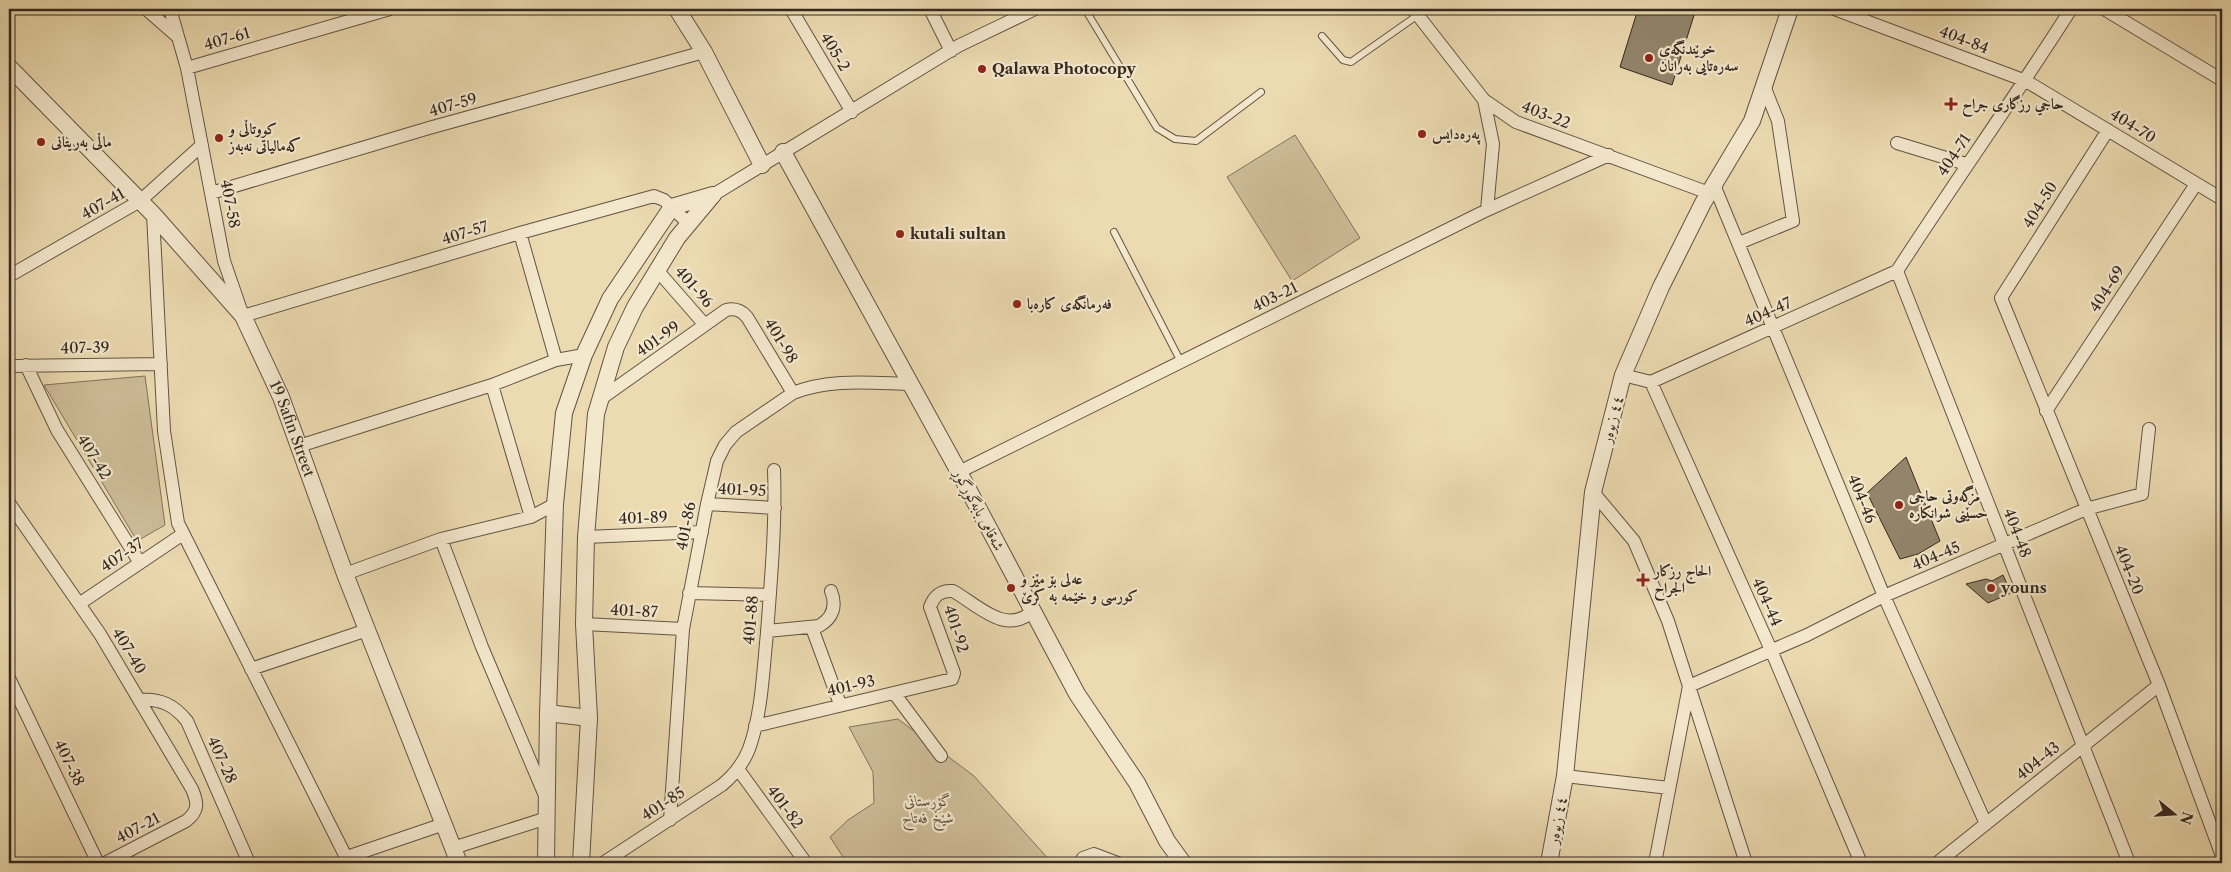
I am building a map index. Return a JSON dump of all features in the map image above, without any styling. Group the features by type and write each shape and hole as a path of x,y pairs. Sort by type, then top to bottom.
{"street":[{"path":"146,9 179,38"},
{"name":"407-58","path":"170,9 188,68 224,261 243,316"},
{"name":"407-61","path":"188,68 390,9"},
{"path":"677,9 704,52 762,165"},
{"name":"405-2","path":"791,9 852,112"},
{"path":"930,9 951,51"},
{"path":"546,863 548,713 555,504 564,413 584,355 610,299 672,207 713,195 951,51 1035,9"},
{"name":"٤٤ زیوەر","path":"1549,863 1565,776 1593,492 1623,375 1661,288 1712,189 1752,121 1790,9"},
{"name":"404-84","path":"1834,9 2026,81"},
{"name":"404-71","path":"1897,271 1966,164 2026,81 2071,9"},
{"path":"2104,9 2222,80"},
{"name":"403-22","path":"1415,12 1484,100 1516,122 1712,189"},
{"name":"407-59","path":"212,193 429,128 704,52"},
{"name":"19 Safin Street","path":"9,67 153,214 243,316 281,397 345,574 460,863"},
{"name":"404-70","path":"2026,81 2222,199"},
{"path":"1738,243 1794,221 1778,121 1764,86"},
{"path":"1484,100 1493,144 1487,210"},
{"name":"404-50","path":"2000,298 2108,130"},
{"path":"1897,144 1966,164"},
{"name":"407-41","path":"10,273 140,201 202,145"},
{"name":"شەقامی بابەگوڕگوڕ","path":"783,152 1034,610 1077,694 1138,783 1167,841 1183,863"},
{"name":"403-21","path":"959,472 1487,210 1609,155"},
{"name":"404-69","path":"2046,412 2196,184"},
{"name":"404-46","path":"1712,189 1738,243 1774,328 1884,596 1986,824"},
{"path":"581,863 589,718 584,624 586,537 596,414 611,360 625,327 657,270 688,223 713,195"},
{"name":"407-57","path":"243,316 520,233 654,196 672,207 688,223"},
{"path":"153,214 164,431 178,523 183,534 348,860 444,824"},
{"path":"520,233 556,360"},
{"name":"401-96","path":"657,270 705,325"},
{"name":"404-47","path":"1651,382 1897,271"},
{"name":"404-48","path":"1897,271 2129,863"},
{"name":"404-20","path":"2000,298 2159,685 2222,856"},
{"name":"401-99","path":"599,400 726,310 737,309"},
{"name":"401-98","path":"737,309 747,317 793,393"},
{"path":"299,446 492,385 556,360 584,355"},
{"name":"407-39","path":"9,366 161,364"},
{"name":"407-42","path":"26,365 57,430 140,563"},
{"path":"1623,375 1651,382"},
{"name":"404-44","path":"1651,382 1771,650 1860,863"},
{"name":"401-86","path":"670,820 683,629 717,461 730,438 793,393 825,384 910,384"},
{"path":"492,385 530,516"},
{"name":"404-45","path":"1688,686 1807,635 1884,596 2086,509 2142,494 2149,429"},
{"name":"401-88","path":"738,769 749,748 755,726 763,678 775,508 774,470"},
{"path":"1593,492 1634,541 1668,621 1746,863"},
{"name":"407-40","path":"9,503 100,634 192,788 198,803 194,815 186,821"},
{"path":"345,574 441,539 530,516 555,504"},
{"name":"401-95","path":"707,504 775,508"},
{"name":"401-89","path":"586,537 702,532"},
{"name":"407-37","path":"80,604 183,534"},
{"path":"441,539 482,647 547,800"},
{"name":"401-92","path":"953,677 954,673 930,608 933,599 938,594 946,590 953,591 1002,621 1023,619 1034,610"},
{"path":"767,631 812,628 826,622 831,616 834,604 832,591"},
{"path":"689,593 770,595"},
{"name":"401-87","path":"584,624 683,629"},
{"path":"812,628 840,704"},
{"path":"251,669 367,630"},
{"name":"401-93","path":"755,726 840,704 949,681 953,677"},
{"name":"407-38","path":"9,678 98,863"},
{"name":"404-43","path":"1937,863 2159,685"},
{"path":"1655,863 1688,686"},
{"path":"894,693 941,756"},
{"name":"407-28","path":"140,700 149,699 166,703 181,713 187,721 249,863"},
{"path":"548,713 589,718"},
{"name":"401-85","path":"603,863 722,785 738,769"},
{"name":"401-82","path":"738,769 806,863"},
{"path":"1565,776 1669,788"},
{"path":"453,848 547,818"},
{"name":"407-21","path":"105,863 186,821"},
{"path":"1080,863 1083,858 1094,854 1118,863"}],"lane":[{"path":"1085,9 1157,128 1175,139 1196,141 1262,92"},
{"path":"1322,36 1344,60 1351,62 1415,12"},
{"path":"1114,232 1181,362"}],"green space":[{"path":"1295,135 1360,238 1292,281 1227,177"},
{"path":"145,376 165,525 137,541 44,385"},
{"name":"گۆڕستانی شێخ فەتاح","path":"898,719 974,776 1052,863 847,863 830,837 848,820 874,803 873,772 849,727"}],"building":[{"path":"1638,9 1661,9 1676,13 1677,9 1696,9 1672,85 1620,67"},
{"path":"1906,457 1940,541 1918,554 1900,559 1867,493"},
{"name":"youns","path":"2003,575 2011,593 1988,603 1966,584 1986,579 1992,581"}],"place":[{"name":"خوێندنگەی سەرەتایی بەرانان","path":"1649,58"},
{"name":"Qalawa Photocopy","path":"982,69"},
{"name":"حاجي رزگارى جراح","path":"1951,104"},
{"name":"پەرەدایس","path":"1422,134"},
{"name":"کووتاڵی و کەمالیاتی نەبەز","path":"219,138"},
{"name":"ماڵی بەریتانی","path":"41,142"},
{"name":"kutali sultan","path":"900,234"},
{"name":"فەرمانگەی کارەبا","path":"1017,304"},
{"name":"مزگەوتی حاجی حسێنی شوانکارە","path":"1899,505"},
{"name":"الحاج رزكار الجراح","path":"1643,580"},
{"name":"عەلی بۆ مێز و کورسی و خێمە بە کرێ","path":"1011,588"},
{"name":"youns","path":"1991,588"}]}
